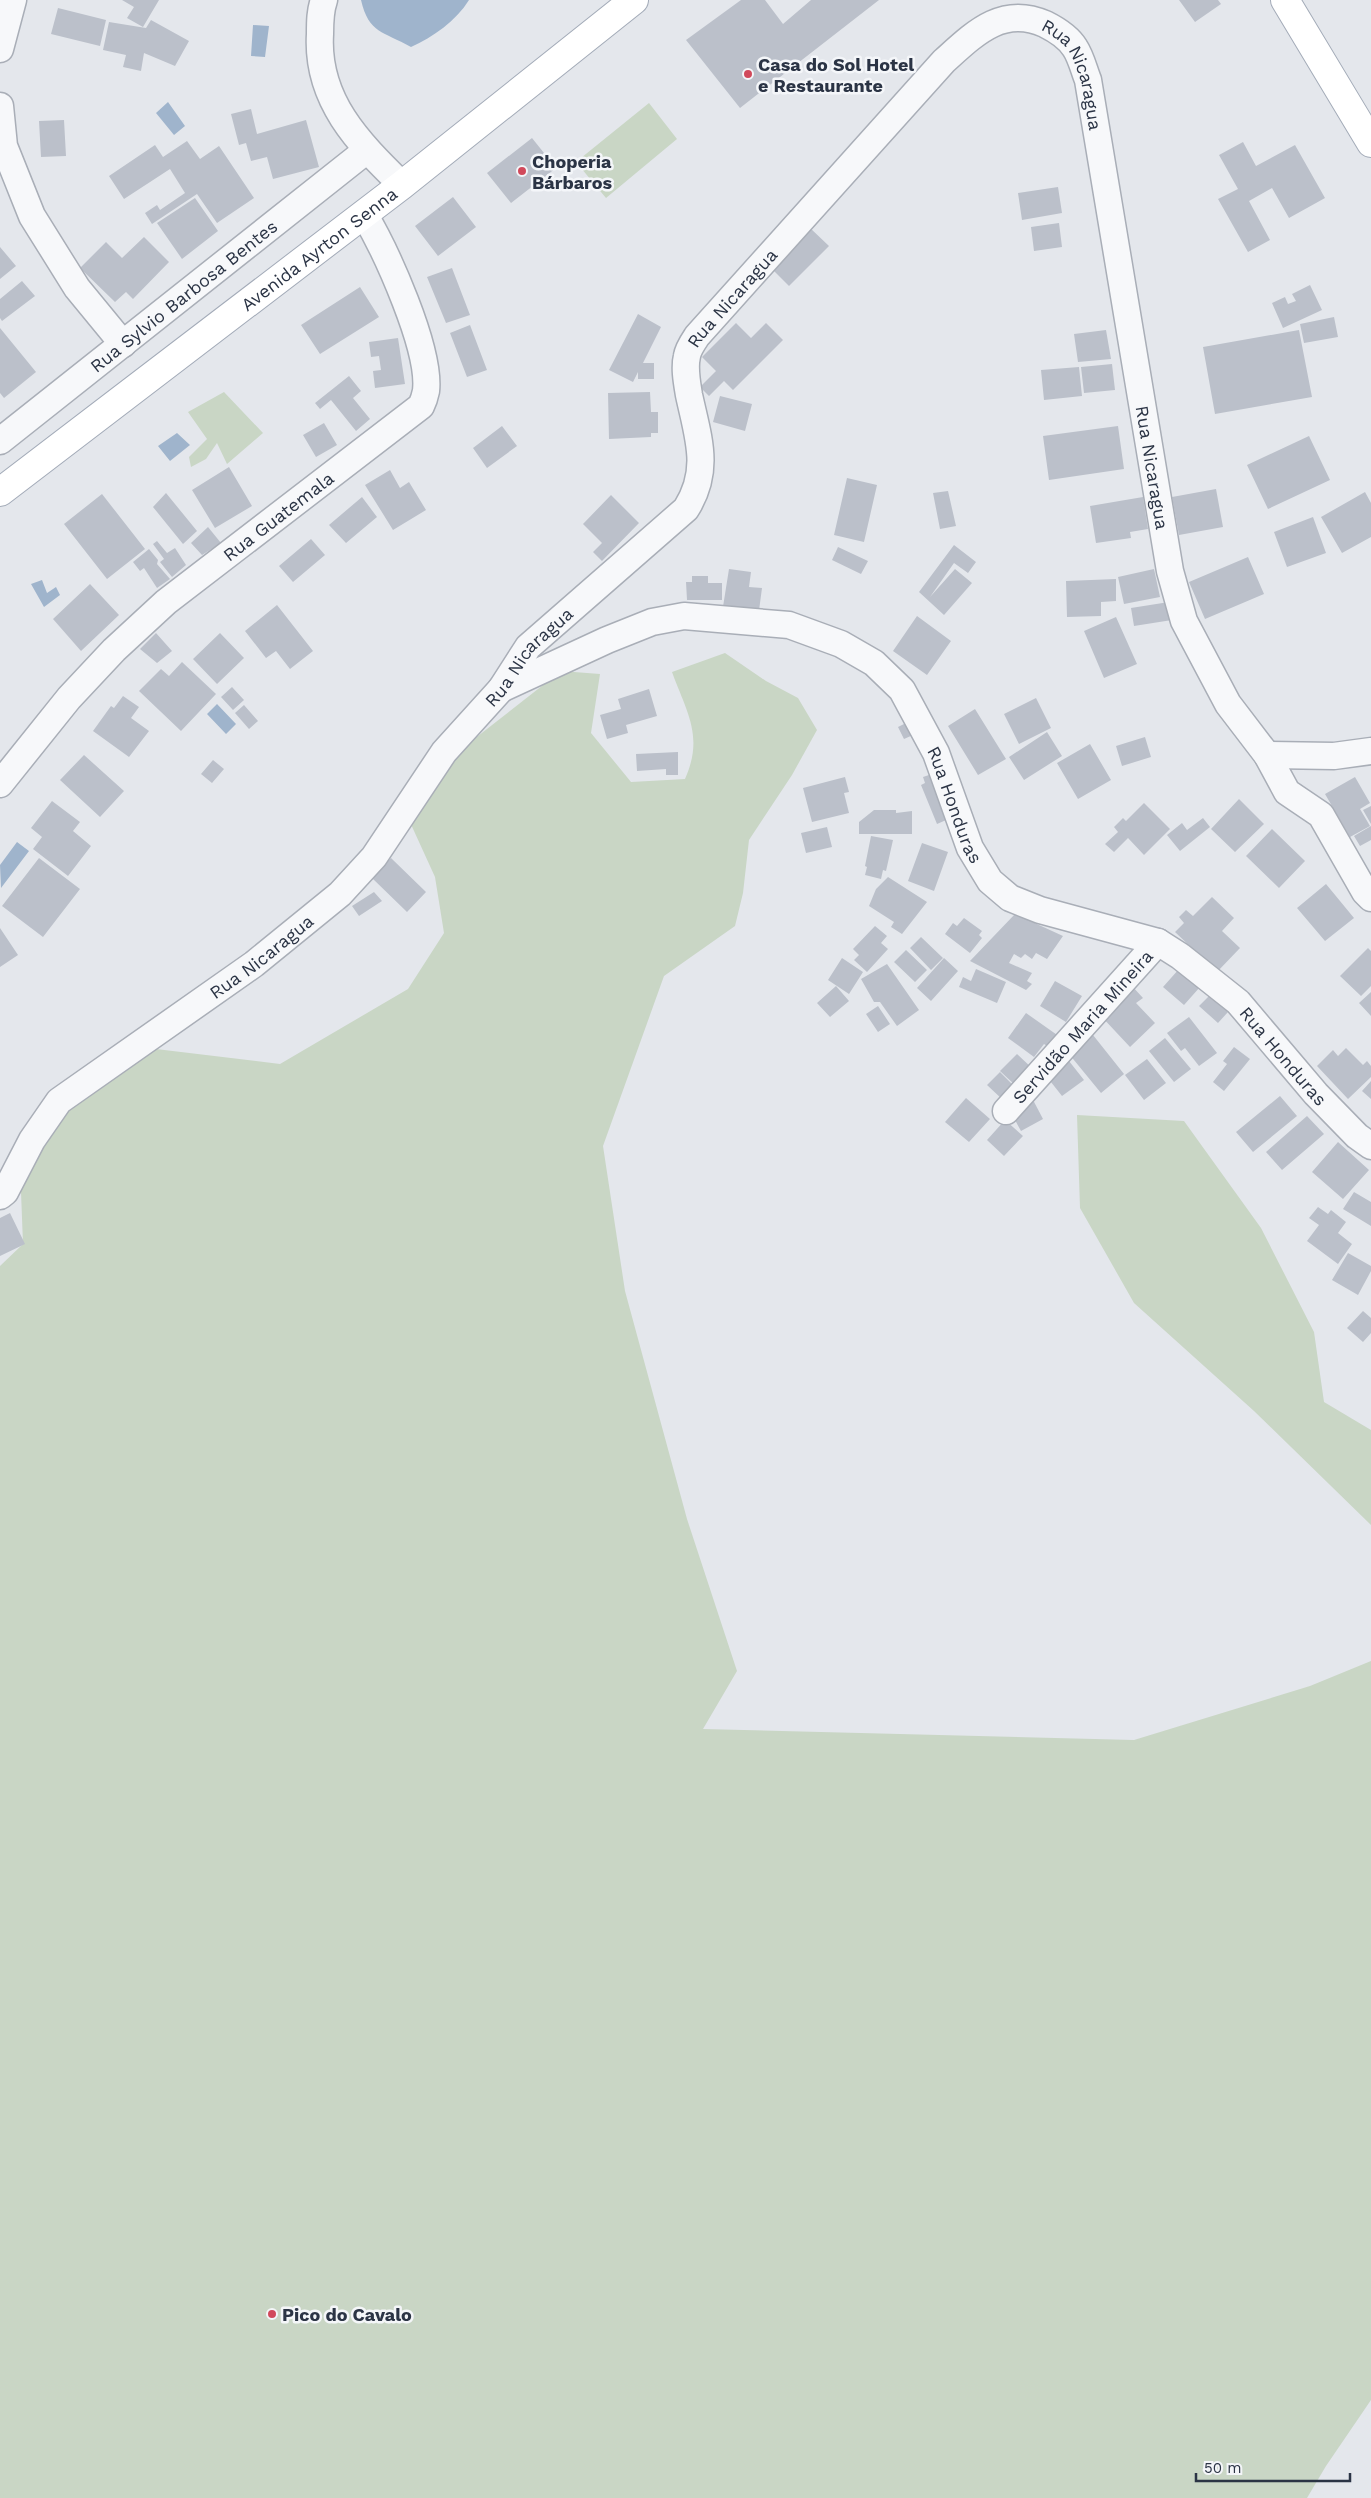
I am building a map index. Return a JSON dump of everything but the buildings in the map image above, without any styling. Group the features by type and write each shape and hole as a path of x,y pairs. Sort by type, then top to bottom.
{"main road":[{"name":"Avenida Ayrton Senna","path":"0,492 402,185 634,0"},
{"path":"1293,5 1371,143"}],"street":[{"path":"0,49 13,0"},
{"path":"324,0 321,9 319,54 328,92 342,118 367,150 402,185"},
{"name":"Rua Nicaragua","path":"0,1196 32,1140 59,1100 254,964 340,894 374,858 444,752 501,689 528,647 686,509 696,494 702,476 699,440 686,381 686,357 696,336 944,61 973,34 1002,19 1028,17 1053,28 1075,47 1088,80 1170,571 1184,621 1204,659 1228,704 1267,755"},
{"path":"0,106 4,146 32,216 77,288 123,344"},
{"name":"Rua Sylvio Barbosa Bentes","path":"0,441 367,150"},
{"name":"Rua Guatemala","path":"0,784 18,764 68,698 114,650 166,602 421,406 426,392 419,338 376,235 364,214"},
{"name":"Rua Honduras","path":"501,689 607,640 652,622 684,616 789,625 841,644 874,663 902,690 936,754 970,848 990,881 1010,898 1040,910 1158,942 1180,956 1238,1002 1316,1094 1357,1136 1371,1146"},
{"path":"1267,755 1334,756 1371,751"},
{"path":"1267,755 1288,792 1321,815 1365,892 1371,898"},
{"name":"Servidão Maria Mineira","path":"1006,1111 1158,942"}],"green space":[{"path":"649,103 677,139 606,198 576,162"},
{"path":"224,392 263,433 227,464 217,443 206,459 191,467 189,457 207,439 188,412"},
{"path":"725,653 766,681 798,698 817,730 792,775 749,840 743,893 735,926 664,976 603,1146 625,1291 687,1519 737,1671 703,1729 1134,1740 1310,1686 1371,1661 1371,2400 1326,2466 1307,2498 0,2498 0,1266 23,1244 20,1166 73,1089 156,1049 280,1064 408,989 444,933 435,877 409,820 446,761 561,671 600,674 591,733 631,782 685,779 691,764 693,737 688,713 672,672"},
{"path":"1077,1115 1184,1121 1261,1228 1314,1332 1324,1402 1371,1430 1371,1525 1254,1411 1134,1303 1080,1208"}],"water":[{"path":"361,0 469,0 458,15 443,28 411,47 373,26 364,11"},
{"path":"253,25 269,26 265,57 251,56"},
{"path":"168,102 185,126 174,135 156,113"},
{"path":"177,433 190,445 170,461 158,446"},
{"path":"42,580 47,593 56,587 60,595 44,607 31,584"},
{"path":"217,704 236,724 226,734 207,714"},
{"path":"17,842 29,851 1,888 0,865"}],"place":[{"name":"Casa do Sol Hotel e Restaurante","path":"748,74"},
{"name":"Choperia Bárbaros","path":"522,171"},
{"name":"Pico do Cavalo","path":"272,2314"}]}
